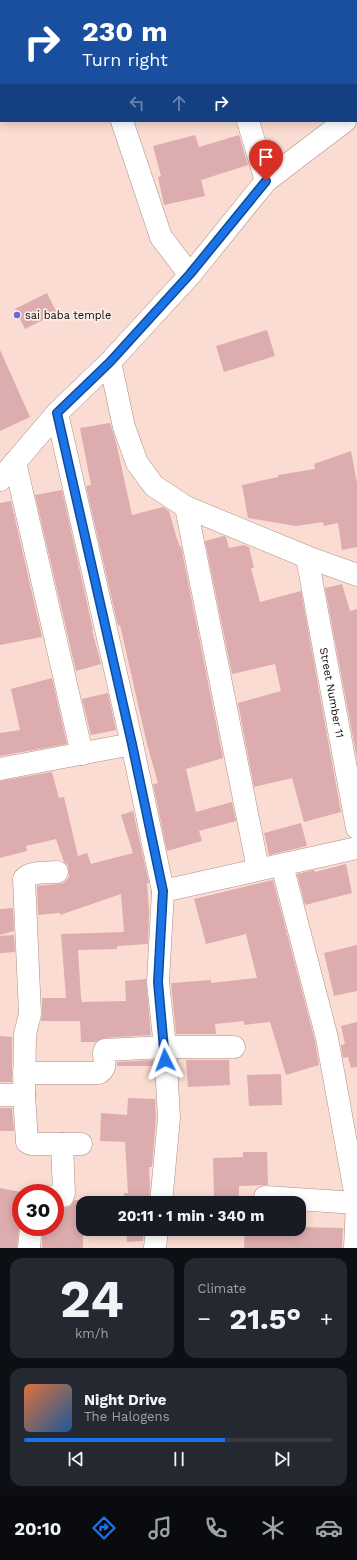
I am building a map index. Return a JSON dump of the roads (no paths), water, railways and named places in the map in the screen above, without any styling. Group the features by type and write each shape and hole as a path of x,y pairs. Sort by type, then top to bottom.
{"street":[{"path":"122,122 162,236 190,274"},
{"path":"248,122 266,181"},
{"path":"0,480 57,413 110,362 190,274 266,181 344,122"},
{"path":"110,362 124,427 137,462 154,486 186,507 307,557 357,575"},
{"path":"57,413 132,744 163,891 158,982 165,1047 168,1118 162,1196"},
{"path":"15,462 82,754"},
{"path":"186,507 258,869"},
{"name":"Street Number 11","path":"307,557 357,828"},
{"path":"0,769 132,744"},
{"path":"163,891 357,848"},
{"path":"282,864 327,1038 357,1203 355,1248"},
{"path":"57,872 31,874 26,876 24,879 30,1014 25,1034 24,1095 28,1144 72,1144 64,1193"},
{"path":"24,1073 99,1073 104,1071 105,1050 234,1046"},
{"path":"0,1095 24,1095"},
{"path":"306,1200 357,1203"},
{"path":"29,1248 30,1236"},
{"path":"155,1248 156,1236"}],"place":[{"name":"sai baba temple","path":"17,315"}]}
